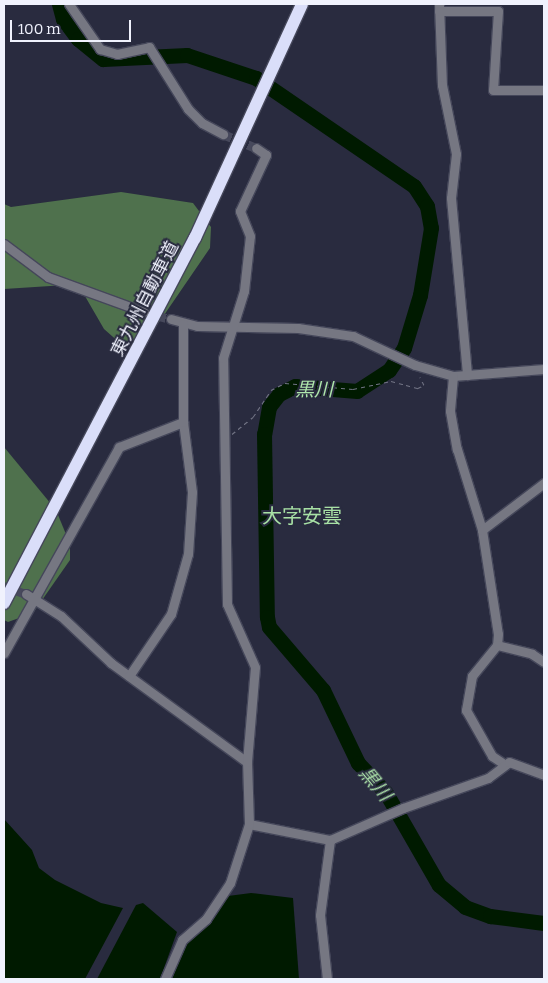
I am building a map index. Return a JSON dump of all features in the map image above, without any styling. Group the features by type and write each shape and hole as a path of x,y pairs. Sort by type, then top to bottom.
{"highway":[{"name":"東九州自動車道","path":"4,603 126,375 257,106 302,4"}],"street":[{"path":"69,4 100,48 117,54 149,47 188,108 202,123 223,134"},
{"path":"467,375 451,198 456,154 442,85 439,8 498,11 493,90 544,90"},
{"path":"165,979 182,940 206,919 230,884 249,824 247,762 255,667 227,604 223,358 231,327 244,291 250,236 240,211 266,155 256,148"},
{"path":"4,244 48,277 144,312"},
{"path":"171,319 183,324 327,331 353,336 416,365 453,376 544,369"},
{"path":"129,676 171,614 188,554 192,492 184,422 183,324"},
{"path":"453,376 450,411 457,449 482,530 496,604 497,645 472,676 466,710 492,756 504,764"},
{"path":"4,654 37,598 119,447 184,422"},
{"path":"482,530 544,483"},
{"path":"26,594 37,598 129,676 247,762"},
{"path":"497,645 532,654 544,662"},
{"path":"249,824 330,840 488,778 509,762 544,775"},
{"path":"327,979 320,915 330,840"}],"path":[{"path":"225,438 241,430 271,390 286,383 353,389 391,380 418,388 424,386 416,365"}],"shaded area":[{"path":"121,192 193,203 211,227 210,248 160,321 138,339 121,344 104,329 82,291 66,285 4,289 4,204 11,207"},
{"path":"4,447 56,510 70,544 70,560 33,613 8,622 4,620"},
{"path":"4,819 32,850 39,868 55,880 101,903 123,908 85,979 4,979"},
{"path":"251,893 293,898 299,979 171,979 190,937 228,896"},
{"path":"143,903 177,932 160,979 97,979 136,905"}],"waterway":[{"name":"黒川","path":"59,4 63,19 78,39 103,59 187,55 256,78 414,186 427,206 431,228 420,295 404,348 389,370 357,391 295,386 279,394 269,407 264,434 267,617 269,627 323,690 358,763 386,793 439,885 465,907 490,916 544,923"}],"tunnel":[{"path":"223,134 256,148"},
{"path":"144,312 171,319"},
{"path":"4,586 26,594"}],"district":[{"name":"大字安雲","path":"302,516"}]}
